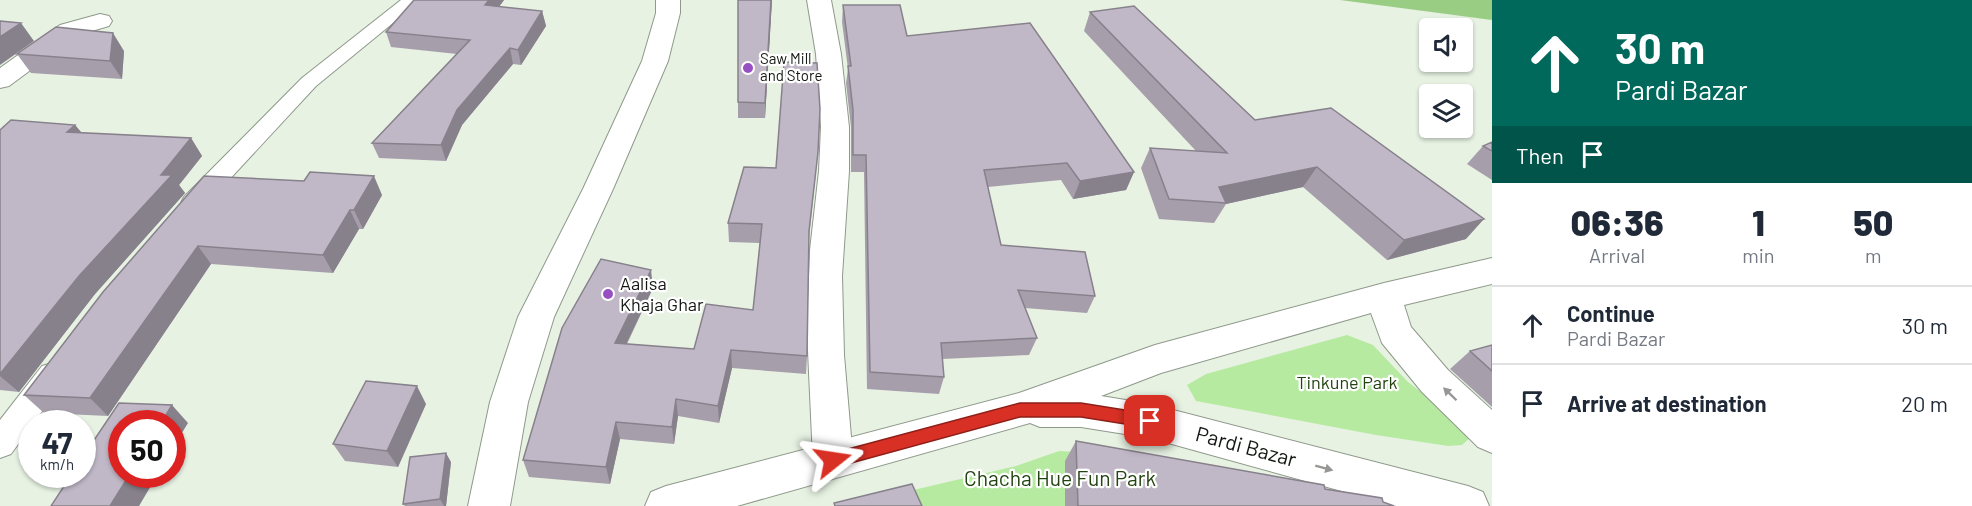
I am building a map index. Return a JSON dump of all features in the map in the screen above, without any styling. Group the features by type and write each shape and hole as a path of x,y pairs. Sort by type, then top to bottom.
{"main road":[{"path":"489,506 509,402 536,317 598,189 655,61 668,13 668,0"},
{"path":"819,0 827,41 835,146 826,250 824,316 827,402 833,460"},
{"path":"0,80 69,30 100,21"},
{"path":"666,506 1020,410 1155,360 1384,296 1492,271"},
{"path":"1384,296 1395,333 1435,381 1492,435"},
{"name":"Pardi Bazar","path":"1020,410 1081,410 1150,421 1468,506"}],"lane":[{"path":"181,216 309,82 412,0"},
{"path":"0,444 66,357"}],"green space":[{"path":"1340,0 1492,0 1492,20"},
{"name":"Tinkune Park","path":"1347,335 1373,345 1408,382 1464,424 1472,436 1462,445 1448,446 1376,435 1196,401 1187,385 1206,374"},
{"name":"Chacha Hue Fun Park","path":"1059,451 1081,452 1382,506 845,506 1016,466"}],"building":[{"path":"414,0 489,0 485,5 542,11 518,50 510,48 457,110 441,145 372,143 470,40 386,32"},
{"path":"738,0 771,0 765,103 738,102"},
{"path":"843,5 900,5 907,36 1030,23 1134,172 1080,181 1067,163 984,170 1001,245 1085,252 1095,296 1018,290 1037,338 941,343 944,377 870,372 866,155 853,155 853,110 848,66 851,66"},
{"path":"1134,6 1255,120 1331,108 1484,219 1404,240 1317,167 1219,187 1226,203 1169,199 1150,148 1227,153 1090,12"},
{"path":"0,21 21,23 0,37"},
{"path":"56,27 113,33 110,61 17,54"},
{"path":"784,62 817,63 820,109 818,152 809,231 807,356 731,350 718,406 676,399 672,427 616,422 606,467 523,460 562,328 601,259 651,270 615,343 694,349 706,304 753,310 762,224 728,223 744,167 776,168"},
{"path":"11,120 75,125 67,132 191,138 161,175 172,175 79,276 0,374 0,130"},
{"path":"1492,142 1492,151 1483,146"},
{"path":"310,172 374,176 323,255 198,246 90,398 24,395 103,292 204,176 304,181"},
{"path":"1492,345 1492,371 1470,351"},
{"path":"366,381 417,386 387,451 333,444"},
{"path":"119,403 172,405 169,410 114,410"},
{"path":"108,419 108,488 121,488 110,506 51,506 63,488 96,488 96,437"},
{"path":"1076,441 1324,485 1325,489 1382,498 1383,502 1394,506 1078,506"},
{"path":"446,453 440,499 403,504 410,457"},
{"path":"912,484 922,506 835,506 834,503"}],"place":[{"name":"Saw Mill and Store","path":"748,68"},
{"name":"Aalisa Khaja Ghar","path":"608,294"}],"route":[{"path":"833,460 1020,410 1081,410 1150,421"}]}
